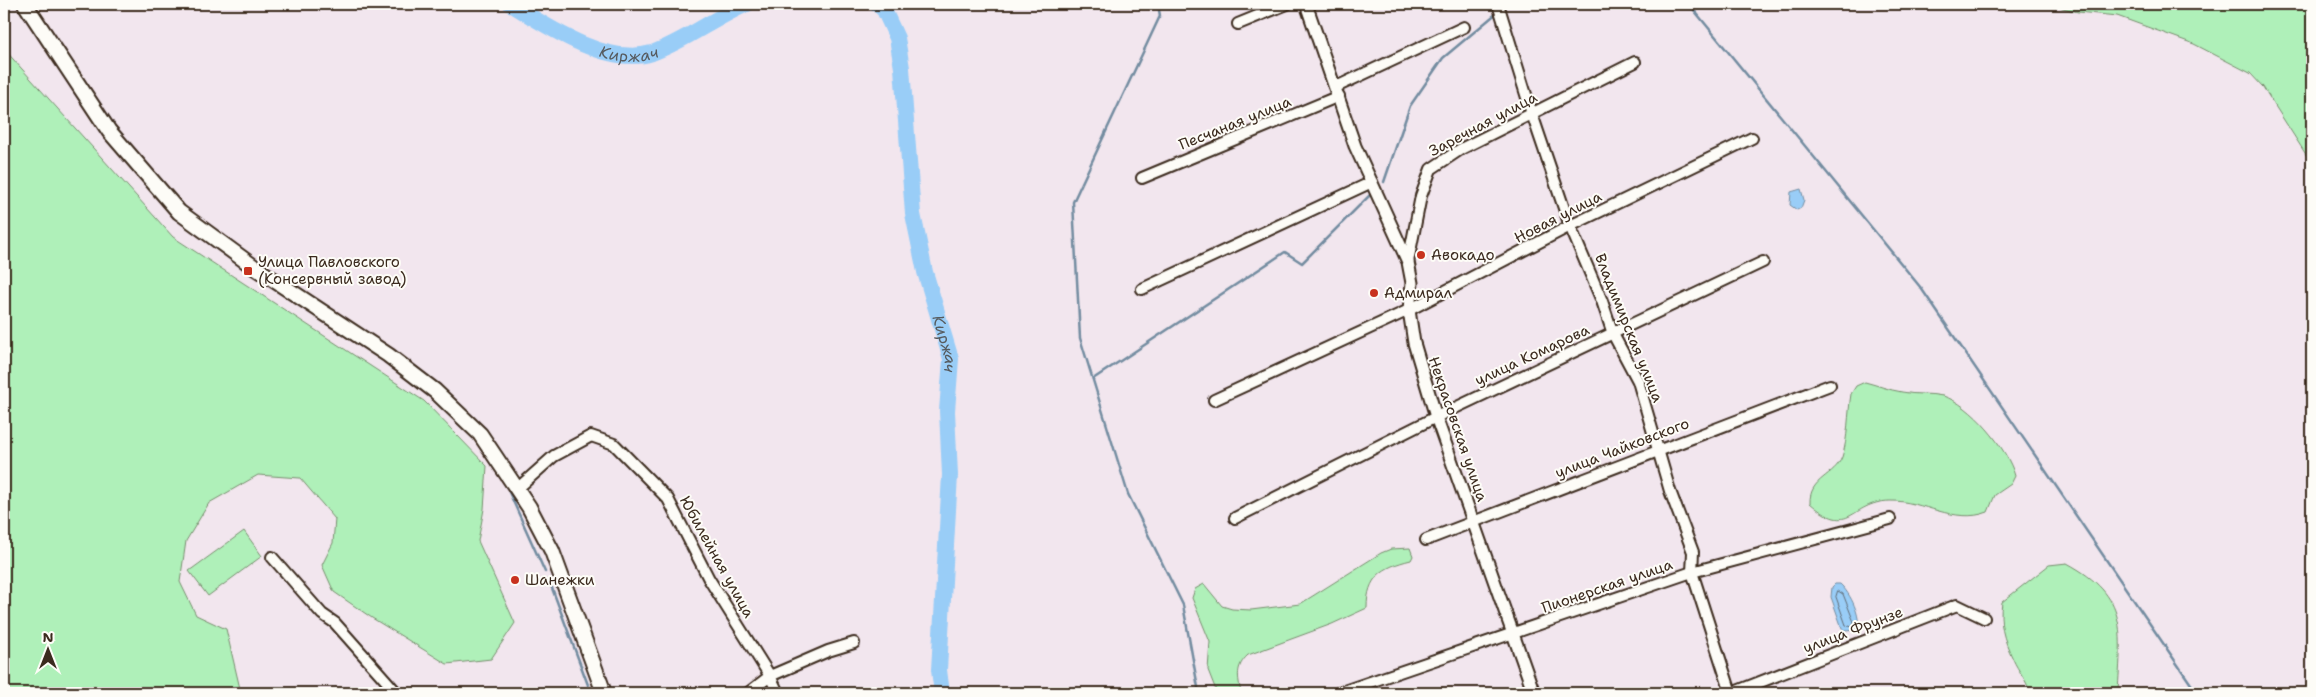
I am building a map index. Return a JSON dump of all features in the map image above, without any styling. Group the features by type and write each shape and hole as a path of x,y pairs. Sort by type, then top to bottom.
{"main road":[{"path":"25,4 109,131 179,212 254,267 380,350 436,391 480,434 529,507 552,551 604,693"}],"street":[{"path":"1238,24 1287,4"},
{"name":"Некрасовская улица","path":"1306,4 1355,146 1408,262 1412,283 1409,310 1414,344 1436,417 1515,634 1534,693"},
{"name":"Владимирская улица","path":"1498,4 1532,114 1570,226 1602,301 1613,334 1638,381 1670,491 1693,552 1692,572 1732,693"},
{"name":"Песчаная улица","path":"1142,178 1337,92 1464,27"},
{"name":"Заречная улица","path":"1408,262 1421,196 1431,169 1462,149 1635,62"},
{"name":"Новая улица","path":"1214,400 1409,310 1570,226 1752,138"},
{"path":"1142,289 1372,182"},
{"name":"улица Комарова","path":"1235,518 1436,417 1762,262"},
{"name":"улица Чайковского","path":"1426,540 1830,385"},
{"name":"Юбилейная улица","path":"517,489 554,456 591,436 614,444 668,499 709,579 770,676 778,693"},
{"name":"Пионерская улица","path":"1338,693 1692,572 1890,519"},
{"path":"272,557 322,614 335,623 397,693"},
{"name":"улица Фрунзе","path":"1732,693 1957,605 1984,618"},
{"path":"748,693 756,689 770,676 828,651 854,643"}],"green space":[{"path":"2048,4 2312,4 2312,164 2263,87 2250,73 2194,44 2117,16 2078,12"},
{"path":"4,49 173,237 424,401 487,466 484,509 478,541 515,623 491,659 447,664 372,618 334,592 322,565 333,543 335,519 300,478 258,475 209,503 186,541 180,582 196,615 226,629 241,693 4,693"},
{"path":"1865,382 1907,393 1943,396 1965,408 1987,429 2005,453 2015,476 2011,484 1995,495 1988,512 1963,516 1914,504 1890,501 1876,503 1850,516 1834,518 1810,503 1811,495 1818,482 1834,469 1842,457 1847,434 1851,394 1856,386"},
{"path":"244,531 262,556 208,596 189,571"},
{"path":"1410,548 1413,556 1411,560 1384,570 1373,581 1367,608 1332,624 1248,655 1238,672 1241,693 1217,693 1208,670 1210,642 1192,598 1195,589 1204,584 1222,606 1232,609 1251,610 1300,604 1381,553 1391,549"},
{"path":"2067,563 2102,589 2112,603 2120,634 2118,693 2030,693 2007,644 2002,624 2002,602 2049,565"}],"water":[{"path":"1801,189 1804,200 1801,208 1797,210 1790,205 1791,192"},
{"path":"1835,584 1840,584 1851,599 1857,612 1858,630 1845,631 1842,628 1831,597 1832,587"}],"waterway":[{"name":"Киржач","path":"511,4 541,23 578,42 616,54 634,56 652,53 665,48 723,15 747,4"},
{"name":"Киржач","path":"877,4 884,10 897,38 902,68 913,214 925,272 951,359 947,411 950,475 939,670 942,693"},
{"path":"1158,4 1160,16 1073,202 1080,338 1128,494 1183,605 1199,693"},
{"path":"1689,4 1921,288 2197,693"},
{"path":"1384,182 1410,106 1443,58 1498,12"},
{"path":"1093,379 1285,252 1302,263 1371,194"},
{"path":"509,492 545,572"},
{"path":"549,580 591,693"}],"place":[{"name":"Авокадо","path":"1421,255"},
{"name":"Улица Павловского (Консервный завод)","path":"248,271"},
{"name":"Адмирал","path":"1374,293"},
{"name":"Шанежки","path":"515,580"}]}
